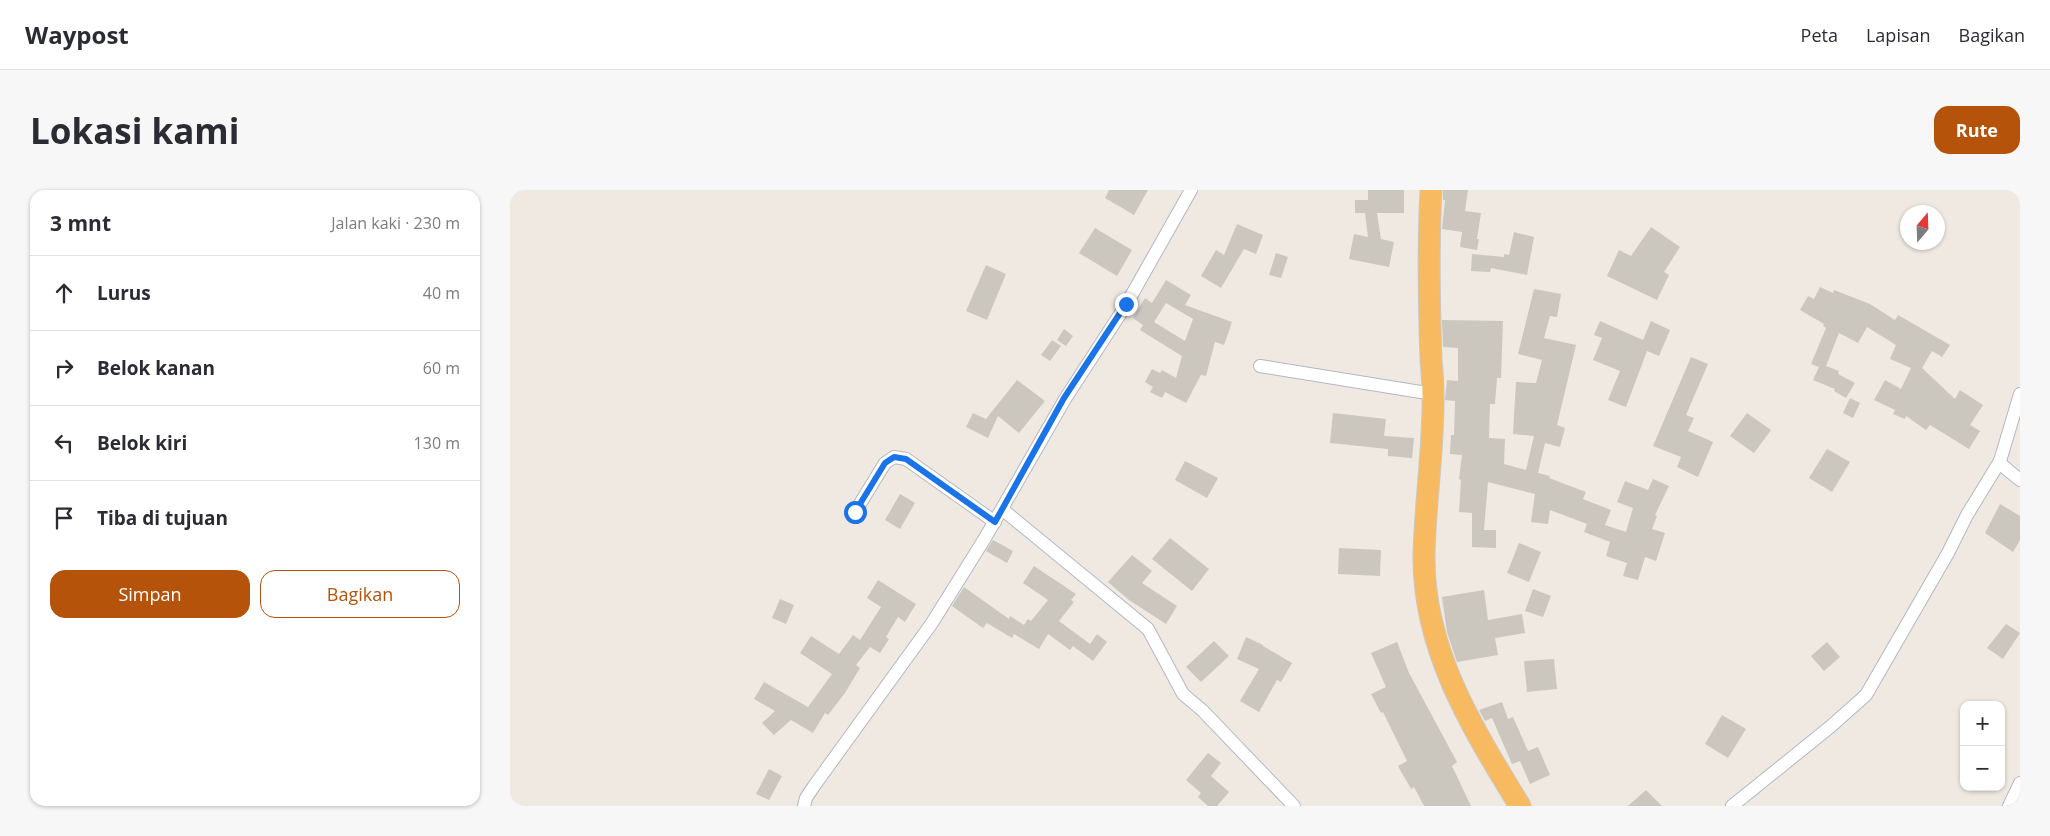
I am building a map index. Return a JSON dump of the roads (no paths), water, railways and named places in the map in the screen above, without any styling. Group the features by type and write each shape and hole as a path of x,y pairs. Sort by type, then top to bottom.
{"highway":[{"path":"1431,190 1433,394 1424,557 1425,584 1431,618 1442,658 1455,692 1473,728 1520,806"}],"street":[{"path":"804,806 806,798 814,786 932,623 995,522 1064,398 1126,304 1191,190"},
{"path":"1260,366 1433,394"},
{"path":"1732,806 1830,727 1866,695 1948,553 1967,515 2000,461 2020,394"},
{"path":"855,512 885,463 894,457 906,459 995,522"},
{"path":"2000,461 2003,466 2020,480"},
{"path":"1002,509 1148,629 1183,694 1203,711 1294,806"},
{"path":"2010,806 2020,783"}]}
